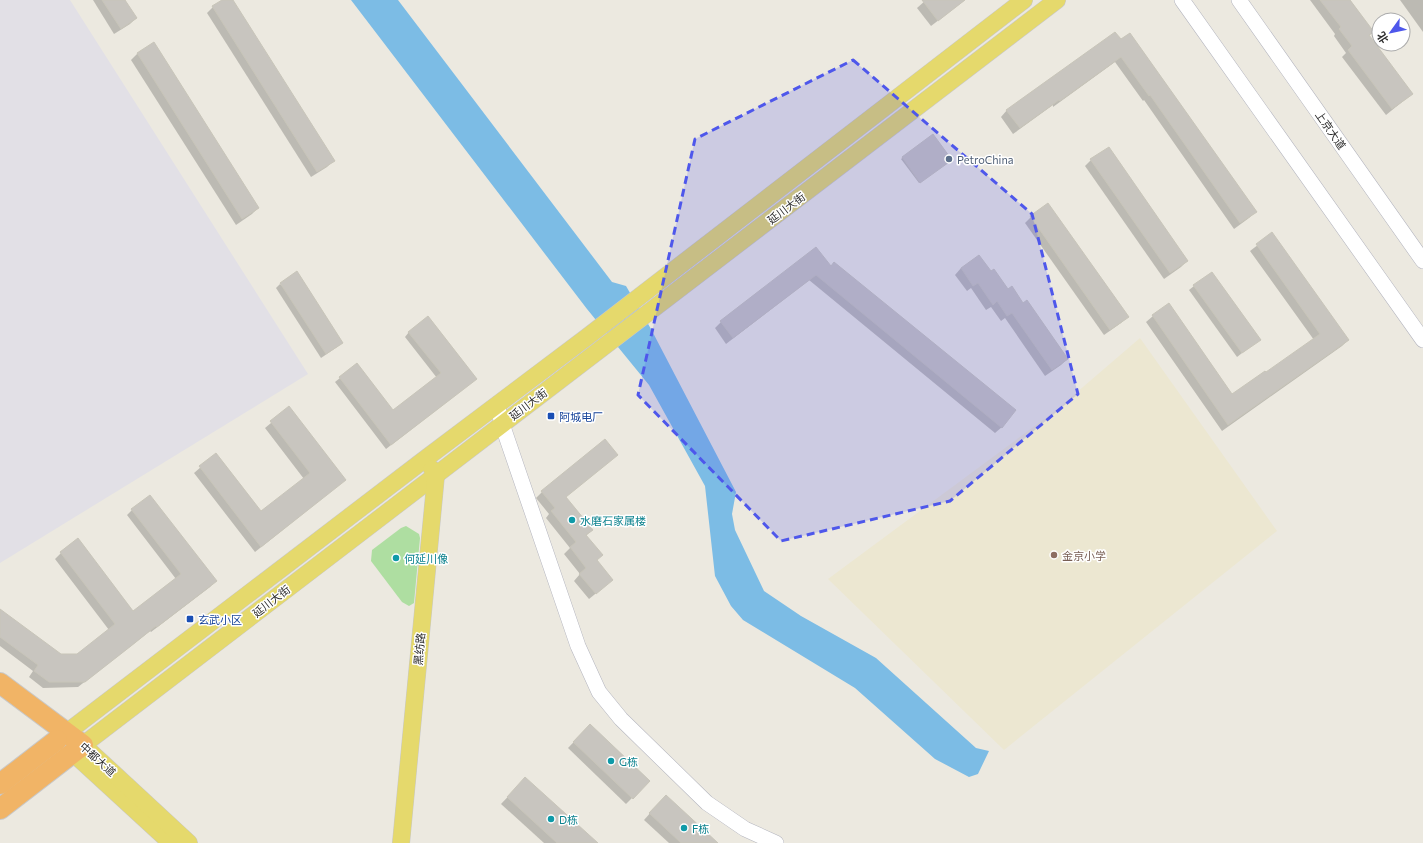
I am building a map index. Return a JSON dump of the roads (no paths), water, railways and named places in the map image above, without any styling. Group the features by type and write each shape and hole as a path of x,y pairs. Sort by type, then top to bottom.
{"highway":[{"name":"中都大道","path":"0,683 78,749"},
{"name":"中都大道","path":"0,697 62,736"},
{"name":"延川大街","path":"0,784 62,736"},
{"name":"延川大街","path":"0,809 78,749"}],"main road":[{"name":"延川大街","path":"62,736 587,337 1024,0"},
{"name":"延川大街","path":"78,749 1057,0"},
{"path":"1182,0 1423,340"},
{"name":"上京大道","path":"1239,0 1423,261"},
{"path":"497,404 502,424 578,646 598,692 621,719 707,803 745,829 776,843"},
{"path":"425,459 436,475"},
{"name":"黑纺路","path":"401,843 436,475"},
{"name":"中都大道","path":"78,749 171,843"},
{"name":"中都大道","path":"78,749 190,843"}],"water":[{"path":"351,0 398,0 612,282 626,286 651,329 736,492 732,514 735,530 764,591 801,616 876,658 976,748 989,751 978,774 969,777 935,759 855,688 743,620 731,606 715,576 705,486 649,385 587,309"}],"place":[{"name":"PetroChina","path":"949,159"},
{"name":"阿城电厂","path":"551,416"},
{"name":"水磨石家属楼","path":"572,520"},
{"name":"金京小学","path":"1054,555"},
{"name":"何延川像","path":"396,558"},
{"name":"玄武小区","path":"190,619"},
{"name":"G栋","path":"611,761"},
{"name":"D栋","path":"551,819"},
{"name":"F栋","path":"684,828"}]}
